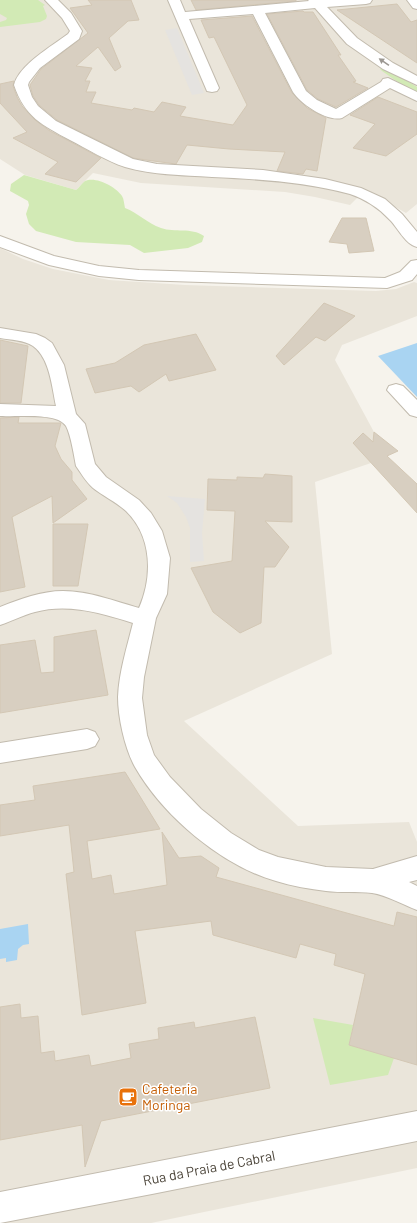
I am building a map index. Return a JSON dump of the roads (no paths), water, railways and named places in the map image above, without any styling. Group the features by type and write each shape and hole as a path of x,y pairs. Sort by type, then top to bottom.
{"street":[{"path":"52,0 67,16 76,32 74,36 35,65 22,81 22,90 28,104 32,110 43,119 104,152 128,163 157,169 235,173 298,179 356,191 380,202 396,217 417,242"},
{"path":"174,0 212,88"},
{"path":"182,16 252,6 366,0"},
{"path":"413,0 417,5"},
{"path":"316,2 352,41 368,65 377,75 389,83 417,97"},
{"path":"252,6 300,92 310,102 337,115 389,83"},
{"path":"352,41 388,66 417,81"},
{"path":"0,241 49,260 99,271 139,275 387,283 406,276 417,265"},
{"path":"0,333 40,342 47,350 59,378 67,416"},
{"path":"396,390 417,411"},
{"path":"0,410 51,411 67,416 75,424 86,466 99,482 132,505 144,518 152,531 159,558 156,594 145,618 132,677 130,698 131,715 135,735 144,760 161,785 192,817 222,841 250,858 276,869 326,879 373,881 417,898"},
{"path":"0,616 17,608 39,602 70,600 145,618"},
{"path":"0,753 87,739"},
{"path":"373,881 417,868"},
{"name":"Rua da Praia de Cabral","path":"0,1208 416,1132"}],"water":[{"path":"417,343 417,397 378,356"},
{"path":"28,924 29,944 23,945 18,949 17,960 6,962 6,958 0,959 0,929"}],"place":[{"name":"Cafeteria Moringa","path":"128,1097"}]}
